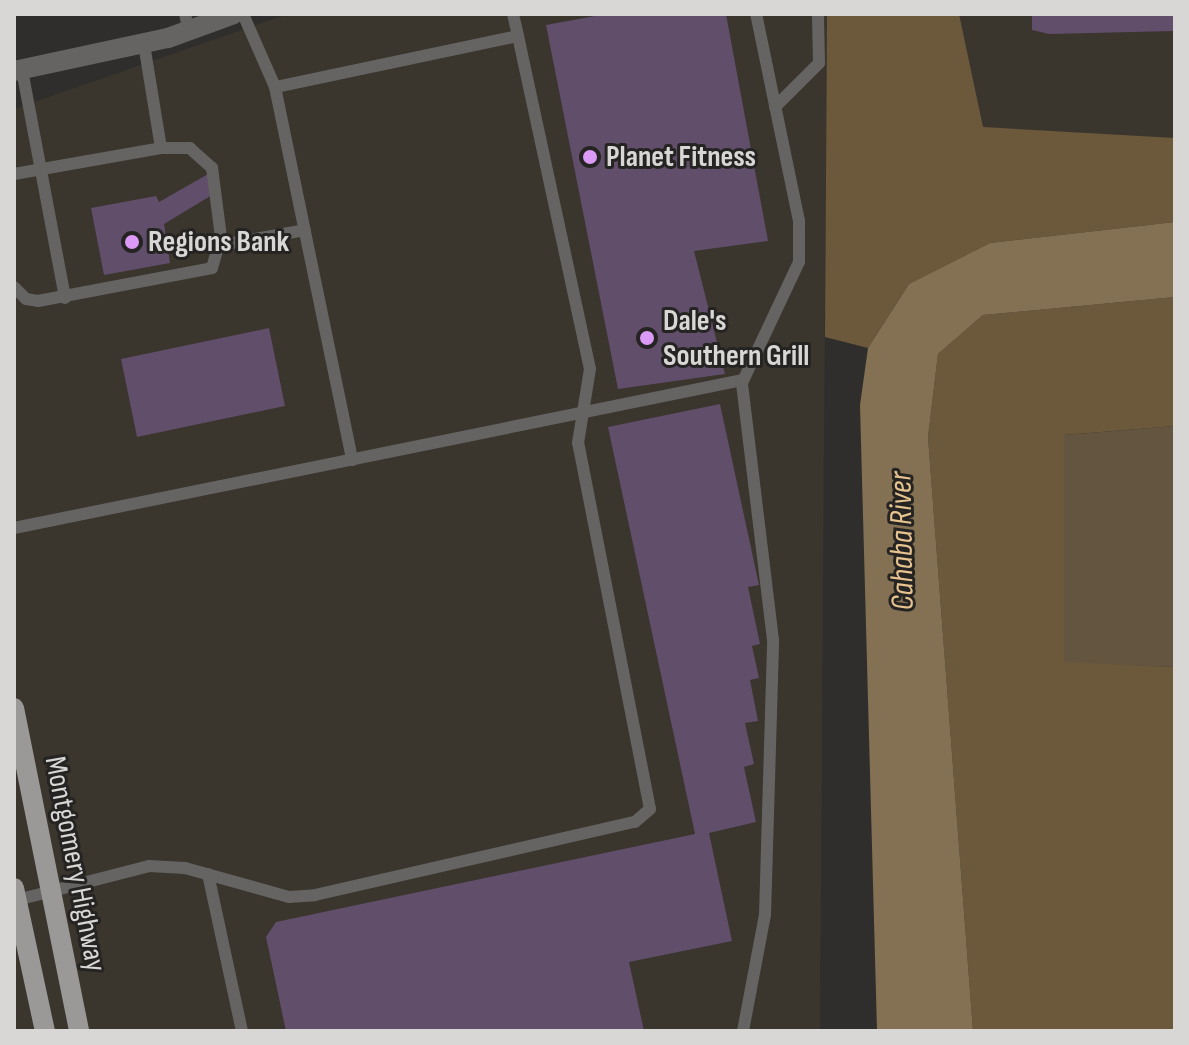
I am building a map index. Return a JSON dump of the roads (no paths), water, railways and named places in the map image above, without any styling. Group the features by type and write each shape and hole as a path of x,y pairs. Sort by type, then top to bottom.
{"main road":[{"name":"Montgomery Highway","path":"14,708 79,1031"},
{"name":"Montgomery Highway","path":"15,896 45,1031"}],"street":[{"path":"18,70 144,44 187,22 234,14"}],"lane":[{"path":"243,14 275,87 352,460"},
{"path":"15,896 149,866 208,874 267,893 315,895 645,817 652,802 578,443 579,413 588,395 590,369 513,14"},
{"path":"743,1031 765,915 773,640 742,414 743,380 799,262 799,221 756,14"},
{"path":"775,107 819,63 818,14"},
{"path":"275,87 518,36"},
{"path":"144,44 161,148"},
{"path":"18,70 41,168 65,298"},
{"path":"14,174 161,148 190,148 212,168 221,245 212,268 65,298 26,299 14,287"},
{"path":"221,245 305,230"},
{"path":"14,528 743,380"},
{"path":"208,874 242,1031"}],"water":[{"name":"Cahaba River","path":"1175,222 1175,297 983,315 938,354 928,437 973,1031 877,1031 860,405 868,348 909,284 990,243"}],"place":[{"name":"Planet Fitness","path":"590,157"},
{"name":"Regions Bank","path":"132,242"},
{"name":"Dale's Southern Grill","path":"647,338"}]}
